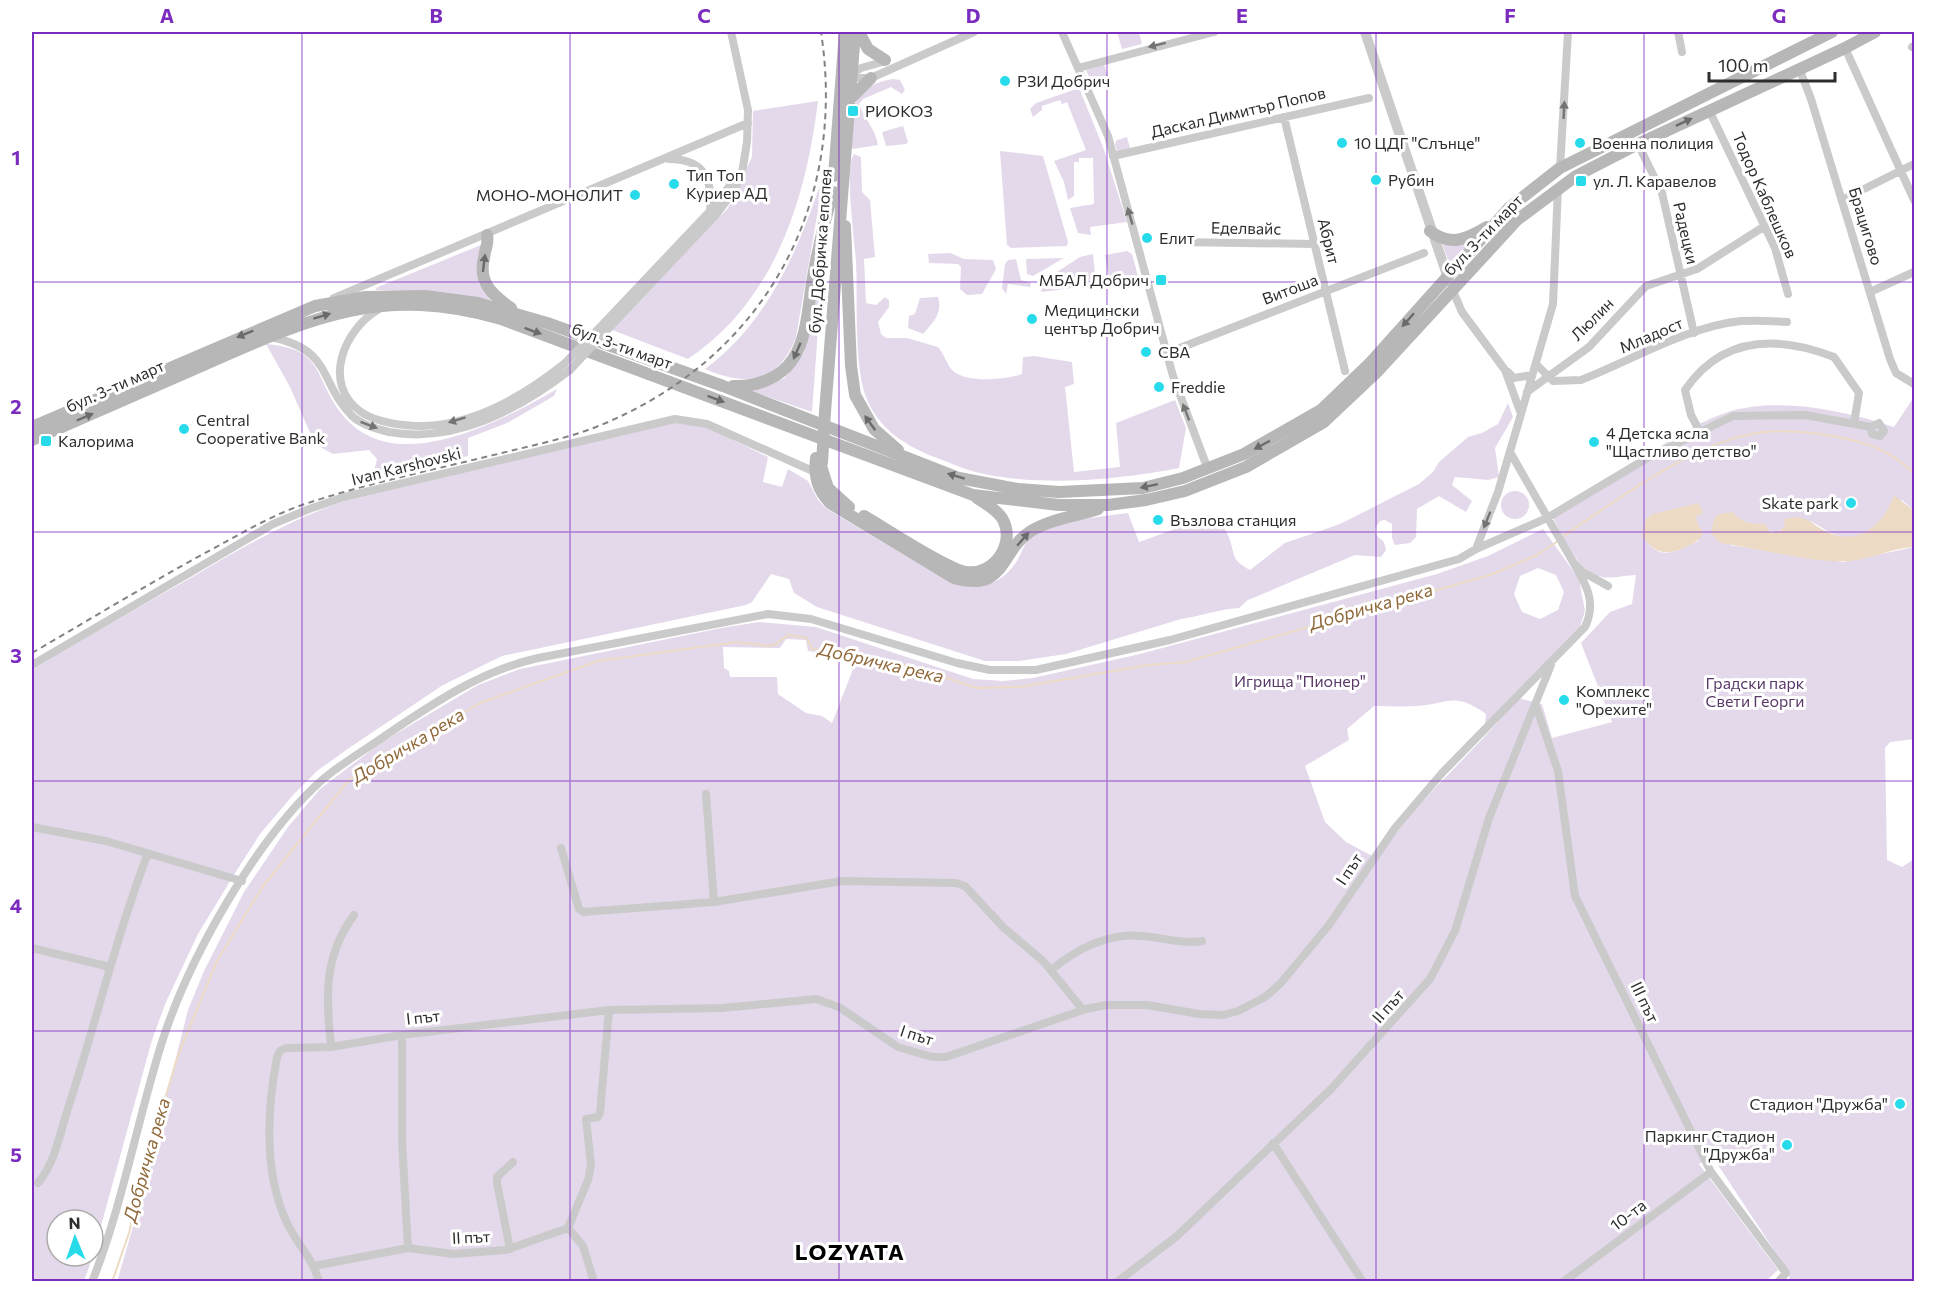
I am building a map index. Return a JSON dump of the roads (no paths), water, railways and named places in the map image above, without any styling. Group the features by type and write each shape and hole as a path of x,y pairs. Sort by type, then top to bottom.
{"main road":[{"name":"бул. Добричка епопея","path":"819,467 845,74 845,32"},
{"name":"бул. Добричка епопея","path":"837,193 849,100 845,74 857,32"},
{"path":"857,32 868,49 885,60"},
{"path":"1833,32 1831,43 1844,48 1851,38 1849,32"},
{"name":"бул. 3-ти март","path":"32,427 315,306 366,297 425,296 478,303 522,315 723,386 914,461 978,483 1059,492 1143,488 1183,478 1244,454 1321,410 1371,362 1509,208 1560,168 1833,32"},
{"name":"бул. 3-ти март","path":"32,440 267,336 326,315 385,305 411,304 457,308 501,319 974,495 1018,502 1108,505 1146,500 1185,491 1245,467 1324,422 1377,372 1517,219 1558,188 1638,144 1875,32"},
{"path":"849,100 871,78"},
{"path":"723,386 744,387 773,377 785,369 798,350 821,230 837,193"},
{"path":"837,193 846,231 851,366 855,395 874,429 886,441 914,461"},
{"path":"1430,231 1438,237 1458,241 1496,222"},
{"path":"487,234 489,243 482,270 486,285 496,298 522,315"},
{"path":"819,467 828,488 843,503 958,570 968,572 977,572 993,565 1006,542 1001,517 974,495"},
{"path":"819,467 819,488 839,511 954,578 964,580 976,581 995,575 1022,539 1039,527 1108,505"},
{"path":"1207,467 1203,478 1212,480"}],"street":[{"path":"606,325 728,200 742,172 748,123 731,32"},
{"path":"845,74 871,78 899,63 974,32"},
{"path":"1062,32 1108,136 1167,353 1207,467"},
{"path":"1078,68 1214,32"},
{"path":"1365,32 1430,231 1462,312 1505,370 1514,378 1532,375"},
{"path":"1560,168 1568,32"},
{"path":"1678,32 1682,52"},
{"path":"1844,48 1914,200"},
{"path":"845,74 885,60 899,63"},
{"name":"Брацигово","path":"1799,68 1896,373 1914,384"},
{"name":"Даскал Димитър Попов","path":"1113,156 1369,98"},
{"name":"Тодор Каблешков","path":"1709,110 1765,226 1780,263 1788,294"},
{"name":"Абрит","path":"1284,117 1345,371"},
{"path":"315,306 748,123"},
{"name":"Радецки","path":"1638,144 1662,193 1694,333"},
{"path":"267,336 302,347 318,360 343,405 357,421 383,430 406,434 446,432 479,422 524,403 567,367 710,212 729,187 745,156"},
{"path":"665,159 687,161 704,172 711,192 710,212"},
{"path":"1842,200 1914,164"},
{"path":"1476,549 1498,492 1553,304 1558,188"},
{"name":"Люлин","path":"1527,392 1604,333 1637,293 1646,286 1697,269 1765,226"},
{"name":"Еделвайс","path":"1177,242 1314,244"},
{"name":"Витоша","path":"1167,353 1424,253"},
{"path":"1870,292 1914,272"},
{"path":"385,305 355,327 344,346 341,366 342,379 351,400 362,413 377,419 406,425 444,424 523,394 567,367"},
{"name":"Младост","path":"1547,377 1553,381 1581,380 1694,333 1740,321 1787,322"},
{"path":"1699,430 1691,415 1685,390 1692,379 1732,348 1774,343 1834,357 1859,393 1854,423"},
{"path":"1536,364 1547,377"},
{"path":"1505,370 1521,414"},
{"path":"92,1281 108,1238 174,1007 205,940 268,840 323,780 355,756 448,694 506,665 694,626 768,614 811,619 968,665 1014,672 1036,670 1170,640 1459,560 1476,549 1516,531 1549,521 1699,430 1733,416 1805,415 1871,427"},
{"name":"Ivan Karshovski","path":"32,665 273,524 354,494 675,419 707,424 819,467"},
{"name":"І път","path":"319,1281 314,1266 289,1227 279,1201 270,1145 269,1107 280,1052 286,1048 331,1047 402,1035 609,1010 722,1008 816,999 839,1007 898,1047 933,1057 965,1052 1083,1010 1106,1005 1147,1005 1199,1014 1223,1015 1244,1009 1265,997 1280,984 1329,925 1395,828 1442,773 1585,627 1589,618 1590,591 1510,452"},
{"path":"1573,562 1583,572 1608,586"},
{"name":"ІІ път","path":"1117,1281 1177,1236 1331,1089 1422,991 1440,963 1462,913 1489,818 1552,663"},
{"name":"ІІІ път","path":"1536,706 1558,771 1575,896 1710,1172 1786,1273 1778,1281"},
{"path":"706,794 714,902"},
{"path":"32,827 148,853 242,881"},
{"path":"561,848 581,911 714,902 842,881 956,883 965,886 1051,970 1083,1010"},
{"path":"38,1182 46,1173 148,853"},
{"path":"331,1047 326,996 329,975 339,935 354,915"},
{"path":"1051,970 1077,952 1111,936 1124,934 1178,942 1202,941"},
{"path":"32,948 110,967"},
{"path":"594,1281 583,1246 568,1228 588,1180 591,1165 586,1119 598,1117 600,1113 609,1010"},
{"path":"402,1035 402,1140 408,1248"},
{"path":"1273,1143 1363,1281"},
{"path":"510,1249 497,1177 513,1162"},
{"name":"10-та","path":"1563,1281 1710,1172"},
{"name":"ІІ път","path":"314,1266 408,1248 453,1254 510,1249 568,1228"}],"waterway":[{"name":"Добричка река","path":"1562,537 1658,473 1712,446 1738,437 1764,432 1807,432 1856,441 1886,452 1914,473"},
{"name":"Добричка река","path":"112,1282 129,1233 141,1179 178,1055 217,961 263,886 349,780 480,703 598,661 737,642 769,646 788,635 807,638 812,649 856,654 914,667 977,688 1020,687 1148,665 1186,662 1493,574 1537,555 1558,541"}],"railway":[{"path":"32,653 172,571 283,513 355,489 585,431 654,398 705,362 747,319 781,271 805,217 821,159 826,97 821,32"}],"place":[{"name":"РЗИ Добрич","path":"1005,81"},
{"name":"РИОКОЗ","path":"853,111"},
{"name":"10 ЦДГ \"Слънце\"","path":"1342,143"},
{"name":"Военна полиция","path":"1580,143"},
{"name":"Рубин","path":"1376,180"},
{"name":"ул. Л. Каравелов","path":"1581,181"},
{"name":"Тип Топ Куриер АД","path":"674,184"},
{"name":"МОНО-МОНОЛИТ","path":"635,195"},
{"name":"Елит","path":"1147,238"},
{"name":"МБАЛ Добрич","path":"1161,280"},
{"name":"Медицински център Добрич","path":"1032,319"},
{"name":"CBA","path":"1146,352"},
{"name":"Freddie","path":"1159,387"},
{"name":"Central Cooperative Bank","path":"184,429"},
{"name":"Калорима","path":"46,441"},
{"name":"4 Детска ясла \"Щастливо детство\"","path":"1594,442"},
{"name":"Skate park","path":"1851,503"},
{"name":"Възлова станция","path":"1158,520"},
{"name":"Комплекс \"Орехите\"","path":"1564,700"},
{"name":"Стадион \"Дружба\"","path":"1900,1104"},
{"name":"Паркинг Стадион \"Дружба\"","path":"1787,1145"}],"district":[{"name":"LOZYATA","path":"850,1252"}],"park label":[{"name":"Игрища \"Пионер\"","path":"1300,681"},
{"name":"Градски парк Свети Георги","path":"1755,692"}]}
